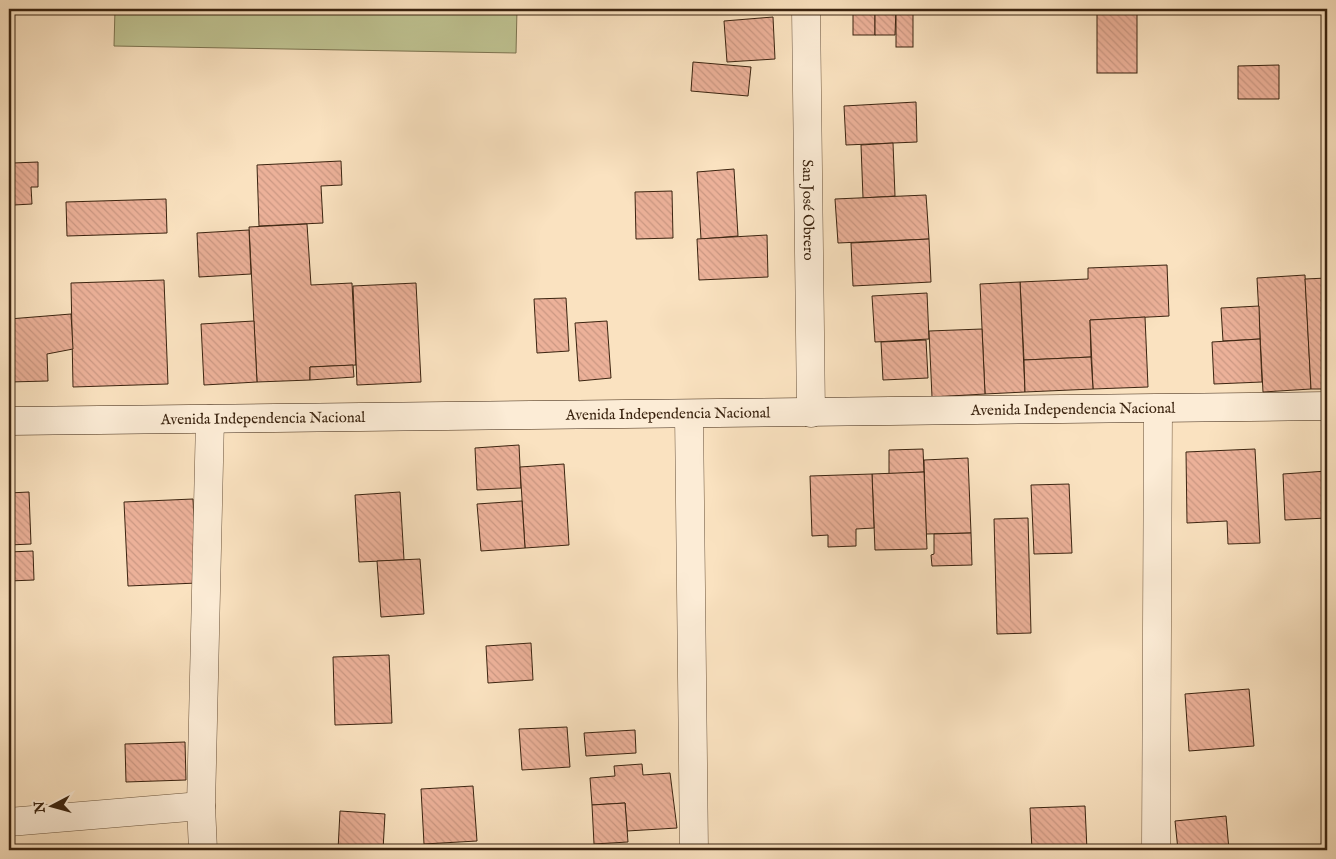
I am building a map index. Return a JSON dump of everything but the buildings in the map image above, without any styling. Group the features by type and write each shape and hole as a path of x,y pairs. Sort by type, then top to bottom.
{"street":[{"name":"San José Obrero","path":"806,9 810,413"},
{"name":"Avenida Independencia Nacional","path":"9,420 810,413 1327,406"},
{"path":"1156,850 1158,409"},
{"path":"689,414 694,850"},
{"path":"204,850 201,806 210,419"},
{"path":"9,822 201,806"}],"green space":[{"path":"115,9 517,9 516,53 114,46"}]}
